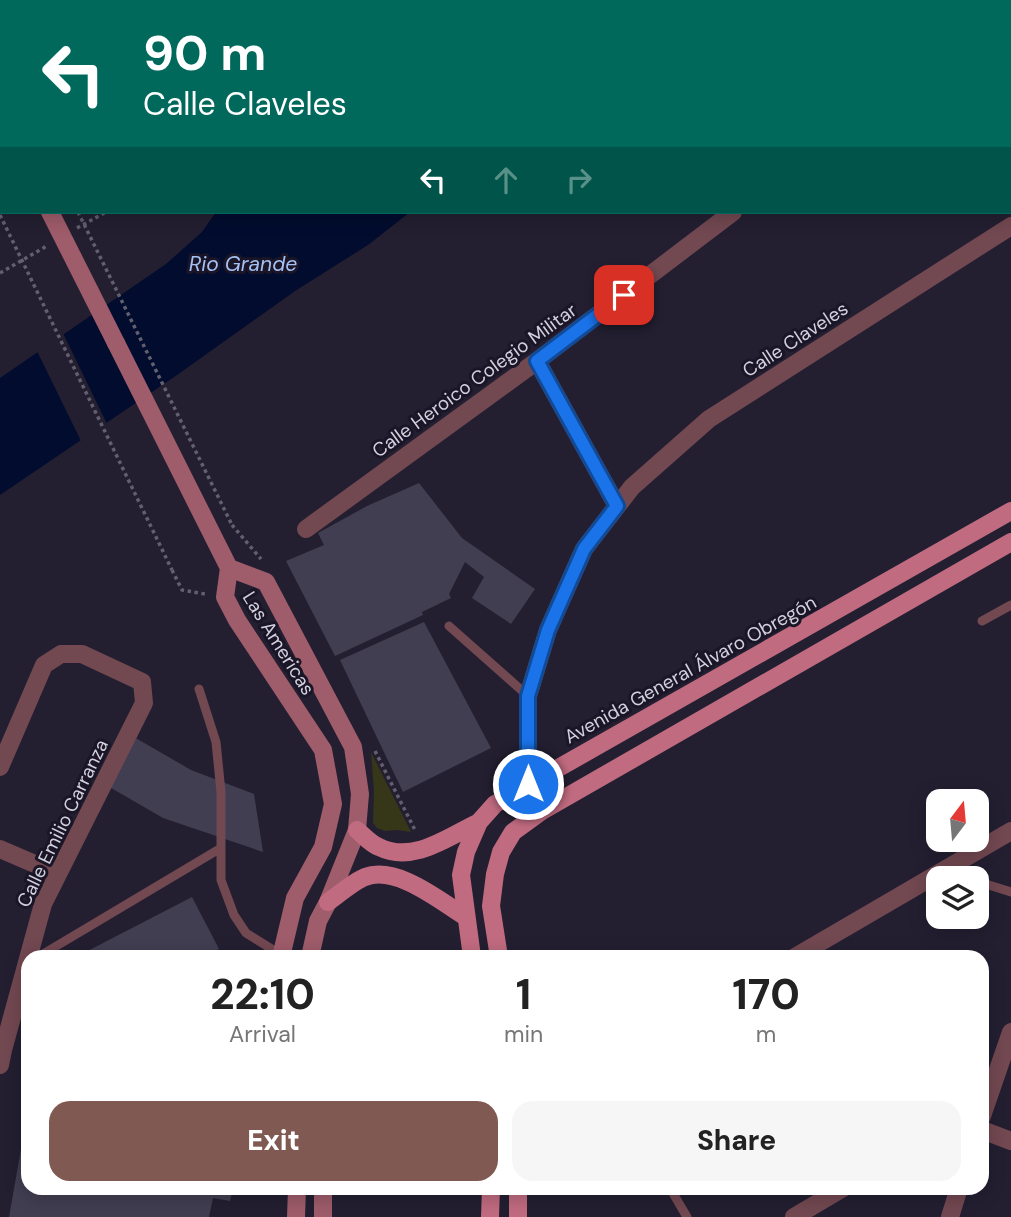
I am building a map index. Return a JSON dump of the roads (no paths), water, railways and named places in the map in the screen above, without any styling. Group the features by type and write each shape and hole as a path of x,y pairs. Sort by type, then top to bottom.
{"main road":[{"path":"51,214 229,568"},
{"name":"Avenida General Álvaro Obregón","path":"471,950 461,875 466,852 479,822 495,804 1011,511"},
{"path":"498,950 491,906 492,889 501,852 513,832 542,811 1011,542"},
{"name":"Las Americas","path":"284,950 295,898 323,847 333,804 323,750 237,620 225,597 229,568 266,582 353,747 360,794 357,830 318,921 312,950"},
{"path":"888,582 900,605"},
{"path":"495,804 513,832"},
{"path":"357,830 376,847 396,854 425,849 479,822"},
{"path":"328,902 366,877 384,875 406,879 466,918"},
{"path":"296,1217 297,1195"},
{"path":"323,1195 323,1217"},
{"path":"490,1217 491,1195"},
{"path":"518,1217 519,1195"}],"street":[{"name":"Calle Heroico Colegio Militar","path":"306,529 537,361 730,214"},
{"name":"Calle Claveles","path":"528,784 528,696 548,630 584,549 632,486 709,419 1011,226"},
{"path":"537,361 617,506"},
{"name":"Calle Emilio Carranza","path":"0,767 44,665 61,654 82,654 142,682 144,703 43,904 33,950"},
{"path":"951,866 1011,831"},
{"path":"0,849 58,874"},
{"path":"807,950 926,880"},
{"name":"Calle Emilio Carranza","path":"1,1055 21,993"},
{"path":"989,1096 1011,1032"},
{"path":"989,1133 1011,1141"},
{"path":"794,1217 831,1195"},
{"path":"950,1217 957,1195"}],"lane":[{"path":"982,621 1011,605"},
{"path":"449,626 528,696"},
{"path":"199,689 216,741 221,792 221,880 234,915 246,933 272,950"},
{"path":"51,950 221,848"},
{"path":"989,885 1011,892"},
{"path":"674,1195 687,1217"}],"water":[{"name":"Rio Grande","path":"215,214 407,214 368,245 295,291 0,495 0,378 166,264 202,232"}]}
